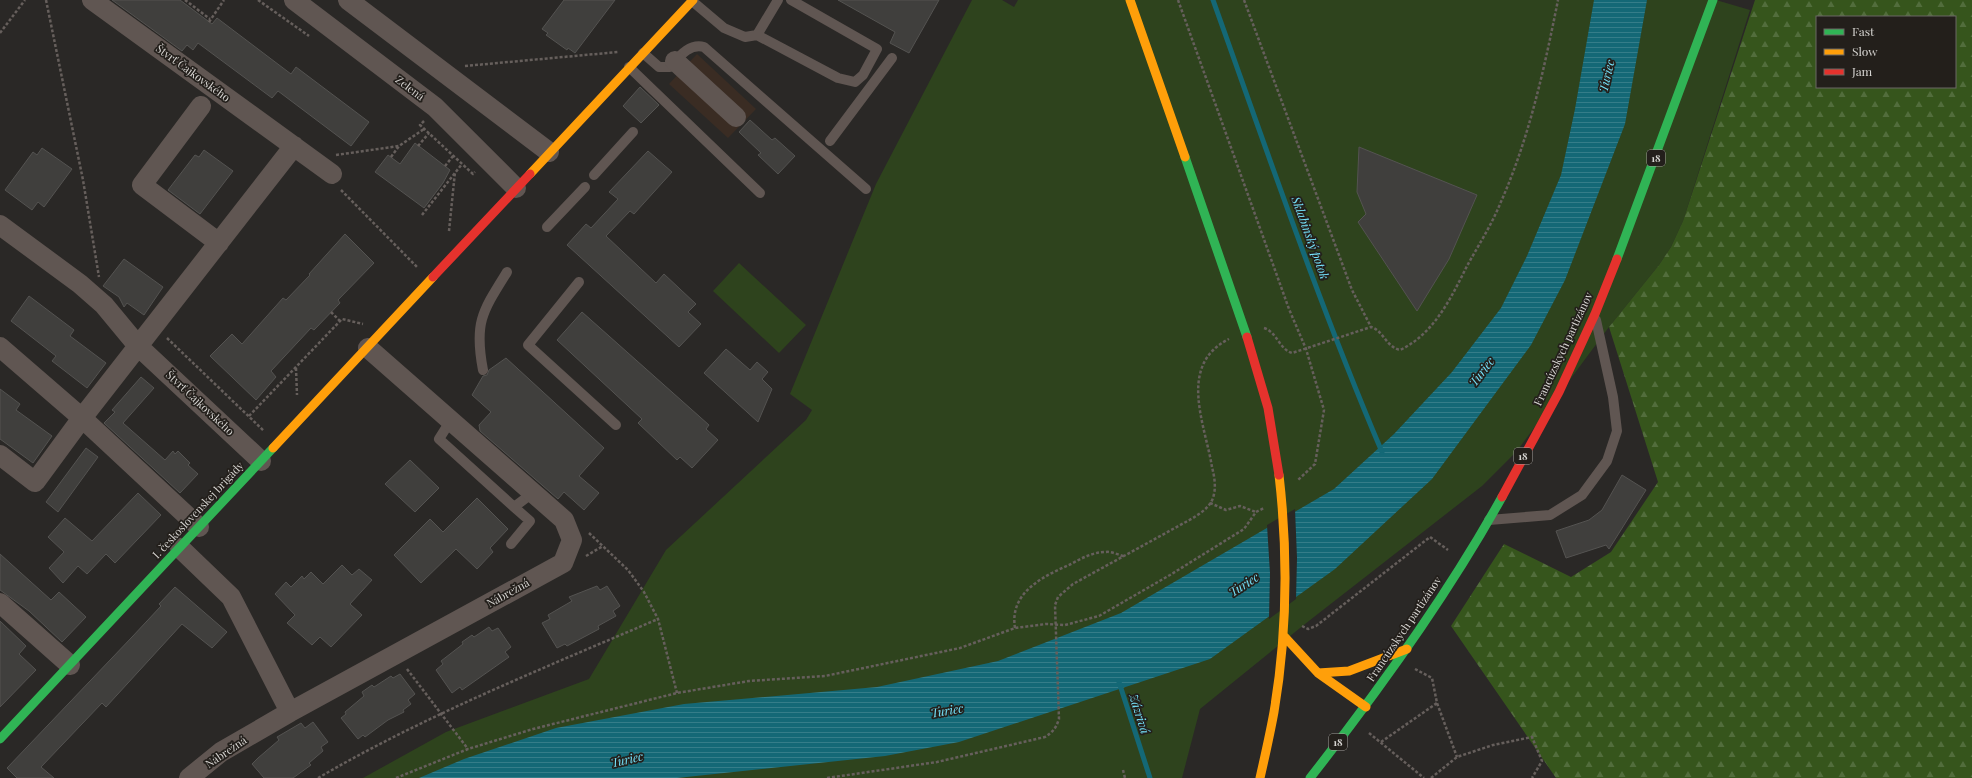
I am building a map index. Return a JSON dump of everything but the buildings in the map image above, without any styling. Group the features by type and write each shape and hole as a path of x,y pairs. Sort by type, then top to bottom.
{"street":[{"name":"Štvrť Čajkovského","path":"92,0 294,146 332,164"},
{"name":"Zelená","path":"294,0 435,107 516,188"},
{"path":"348,0 549,152"},
{"name":"I. československej brigády","path":"0,739 368,348 692,0"},
{"path":"1130,0 1246,332 1268,408 1282,502 1284,636 1274,712 1260,778"},
{"name":"Francúzskych partizánov","path":"1310,778 1366,707 1407,649 1489,520 1559,392 1595,314 1648,181 1713,0"},
{"path":"675,61 736,117"},
{"name":"Štvrť Čajkovského","path":"201,106 142,186 219,243"},
{"path":"0,455 35,482 82,418 294,146"},
{"name":"Štvrť Čajkovského","path":"0,225 80,284 104,305 138,346 261,460"},
{"path":"0,347 82,418 199,527"},
{"name":"Nábrežná","path":"189,778 221,752 290,712 563,563 572,540 564,520 534,492 368,348"},
{"path":"180,548 231,597 290,712"},
{"path":"0,603 70,665"},
{"path":"1284,636 1318,673 1366,707"},
{"path":"1318,673 1349,671 1407,649"}],"lane":[{"path":"692,0 724,28 746,37 757,35 838,78 855,82 870,90"},
{"path":"757,35 778,0"},
{"path":"791,0 877,49 863,75 855,82"},
{"path":"643,52 660,67 670,67 690,48 698,46 704,47 866,189"},
{"path":"830,141 870,90 892,58"},
{"path":"629,67 760,194"},
{"path":"594,175 633,132"},
{"path":"547,227 585,187"},
{"path":"483,370 478,334 482,315 507,272"},
{"path":"579,282 528,345 616,425"},
{"path":"1489,520 1550,515 1582,495 1608,461 1617,431 1613,397 1595,314"},
{"path":"451,420 439,439 530,521 511,544"},
{"path":"514,507 534,492"}],"path":[{"path":"0,33 25,0"},
{"path":"46,0 83,180 104,305"},
{"path":"185,0 210,20 224,0"},
{"path":"1178,0 1289,309 1306,349 1324,410 1315,464 1299,479"},
{"path":"1244,0 1352,290 1371,327 1375,328 1391,346 1400,350 1432,325 1454,292 1500,205 1526,135 1544,74 1558,0"},
{"path":"465,66 624,51"},
{"path":"332,164 399,146 424,129"},
{"path":"418,146 429,133"},
{"path":"391,157 399,146"},
{"path":"445,166 453,156"},
{"path":"422,214 462,164"},
{"path":"449,236 455,172"},
{"path":"331,312 340,321"},
{"path":"249,416 342,319 365,324"},
{"path":"155,326 264,431"},
{"path":"1258,328 1263,327 1271,331 1288,352 1296,353 1371,327"},
{"path":"828,778 937,762 1052,733 1057,727 1059,720 1055,605 1063,591 1073,584 1192,518 1205,510 1210,503 1214,495 1215,485 1199,401 1199,376 1209,354 1221,343 1231,338"},
{"path":"296,367 297,396"},
{"path":"396,778 468,750 533,729 677,693 749,681 825,676 960,648 1015,628 1055,624 1065,625 1099,616 1170,575 1244,529 1256,512 1240,506 1226,510 1210,503"},
{"path":"587,531 628,570 644,592 658,619 677,693"},
{"path":"1300,625 1308,629 1316,626 1430,537 1448,550"},
{"path":"1015,628 1014,618 1016,607 1021,598 1029,588 1043,578 1090,555 1106,551 1124,556"},
{"path":"318,778 356,755 526,676 658,619"},
{"path":"1415,668 1432,678 1436,702 1457,757"},
{"path":"413,679 468,750"},
{"path":"1381,742 1436,702"},
{"path":"1368,733 1424,778"},
{"path":"1431,778 1457,757 1493,745 1532,737 1542,761 1532,778"},
{"path":"1122,770 1125,778"}],"shaded area":[{"path":"697,54 756,109 728,138 669,84"}],"green space":[{"path":"972,0 1002,0 1014,7 1018,0 1716,0 1750,10 1683,221 1671,247 1659,265 1609,327 1517,451 1482,486 1305,624 1200,709 1182,778 363,778 446,732 589,679 666,550 806,420 812,410 790,394 876,184"},
{"path":"1755,0 1972,0 1972,778 1556,778 1451,626 1504,544 1571,577 1611,552 1658,482 1609,327 1659,265 1671,247 1683,221"},
{"path":"739,263 806,325 779,353 713,291"}],"water":[{"name":"Turiec","path":"1594,0 1647,0 1625,124 1565,280 1531,345 1432,479 1335,569 1210,659 959,742 885,756 677,778 419,778 464,759 556,728 684,704 877,687 998,661 1121,613 1334,489 1394,434 1452,372 1501,308 1527,256 1561,175 1575,109"}],"pier":[{"path":"1295,509 1297,558 1296,599 1269,619 1270,573 1267,525"}],"waterway":[{"name":"Sklabinský potok","path":"1213,0 1315,284 1382,452"},
{"name":"Zázrivá","path":"1119,682 1150,778"}],"traffic: fast":[{"path":"1617,259 1713,0"},
{"path":"1185,157 1247,337"},
{"path":"0,739 273,448"},
{"path":"1310,778 1387,676 1436,606 1481,534 1502,497"}],"traffic: slow":[{"path":"530,174 693,0"},
{"path":"1130,0 1185,157"},
{"path":"273,448 433,277"},
{"path":"1260,778 1274,712 1282,653 1284,624 1284,534 1279,475"},
{"path":"1283,635 1318,673 1366,707"},
{"path":"1318,673 1349,671 1407,649"}],"traffic: jam":[{"path":"433,277 530,174"},
{"path":"1502,497 1559,392 1595,314 1617,259"},
{"path":"1247,337 1268,408 1279,475"}]}
